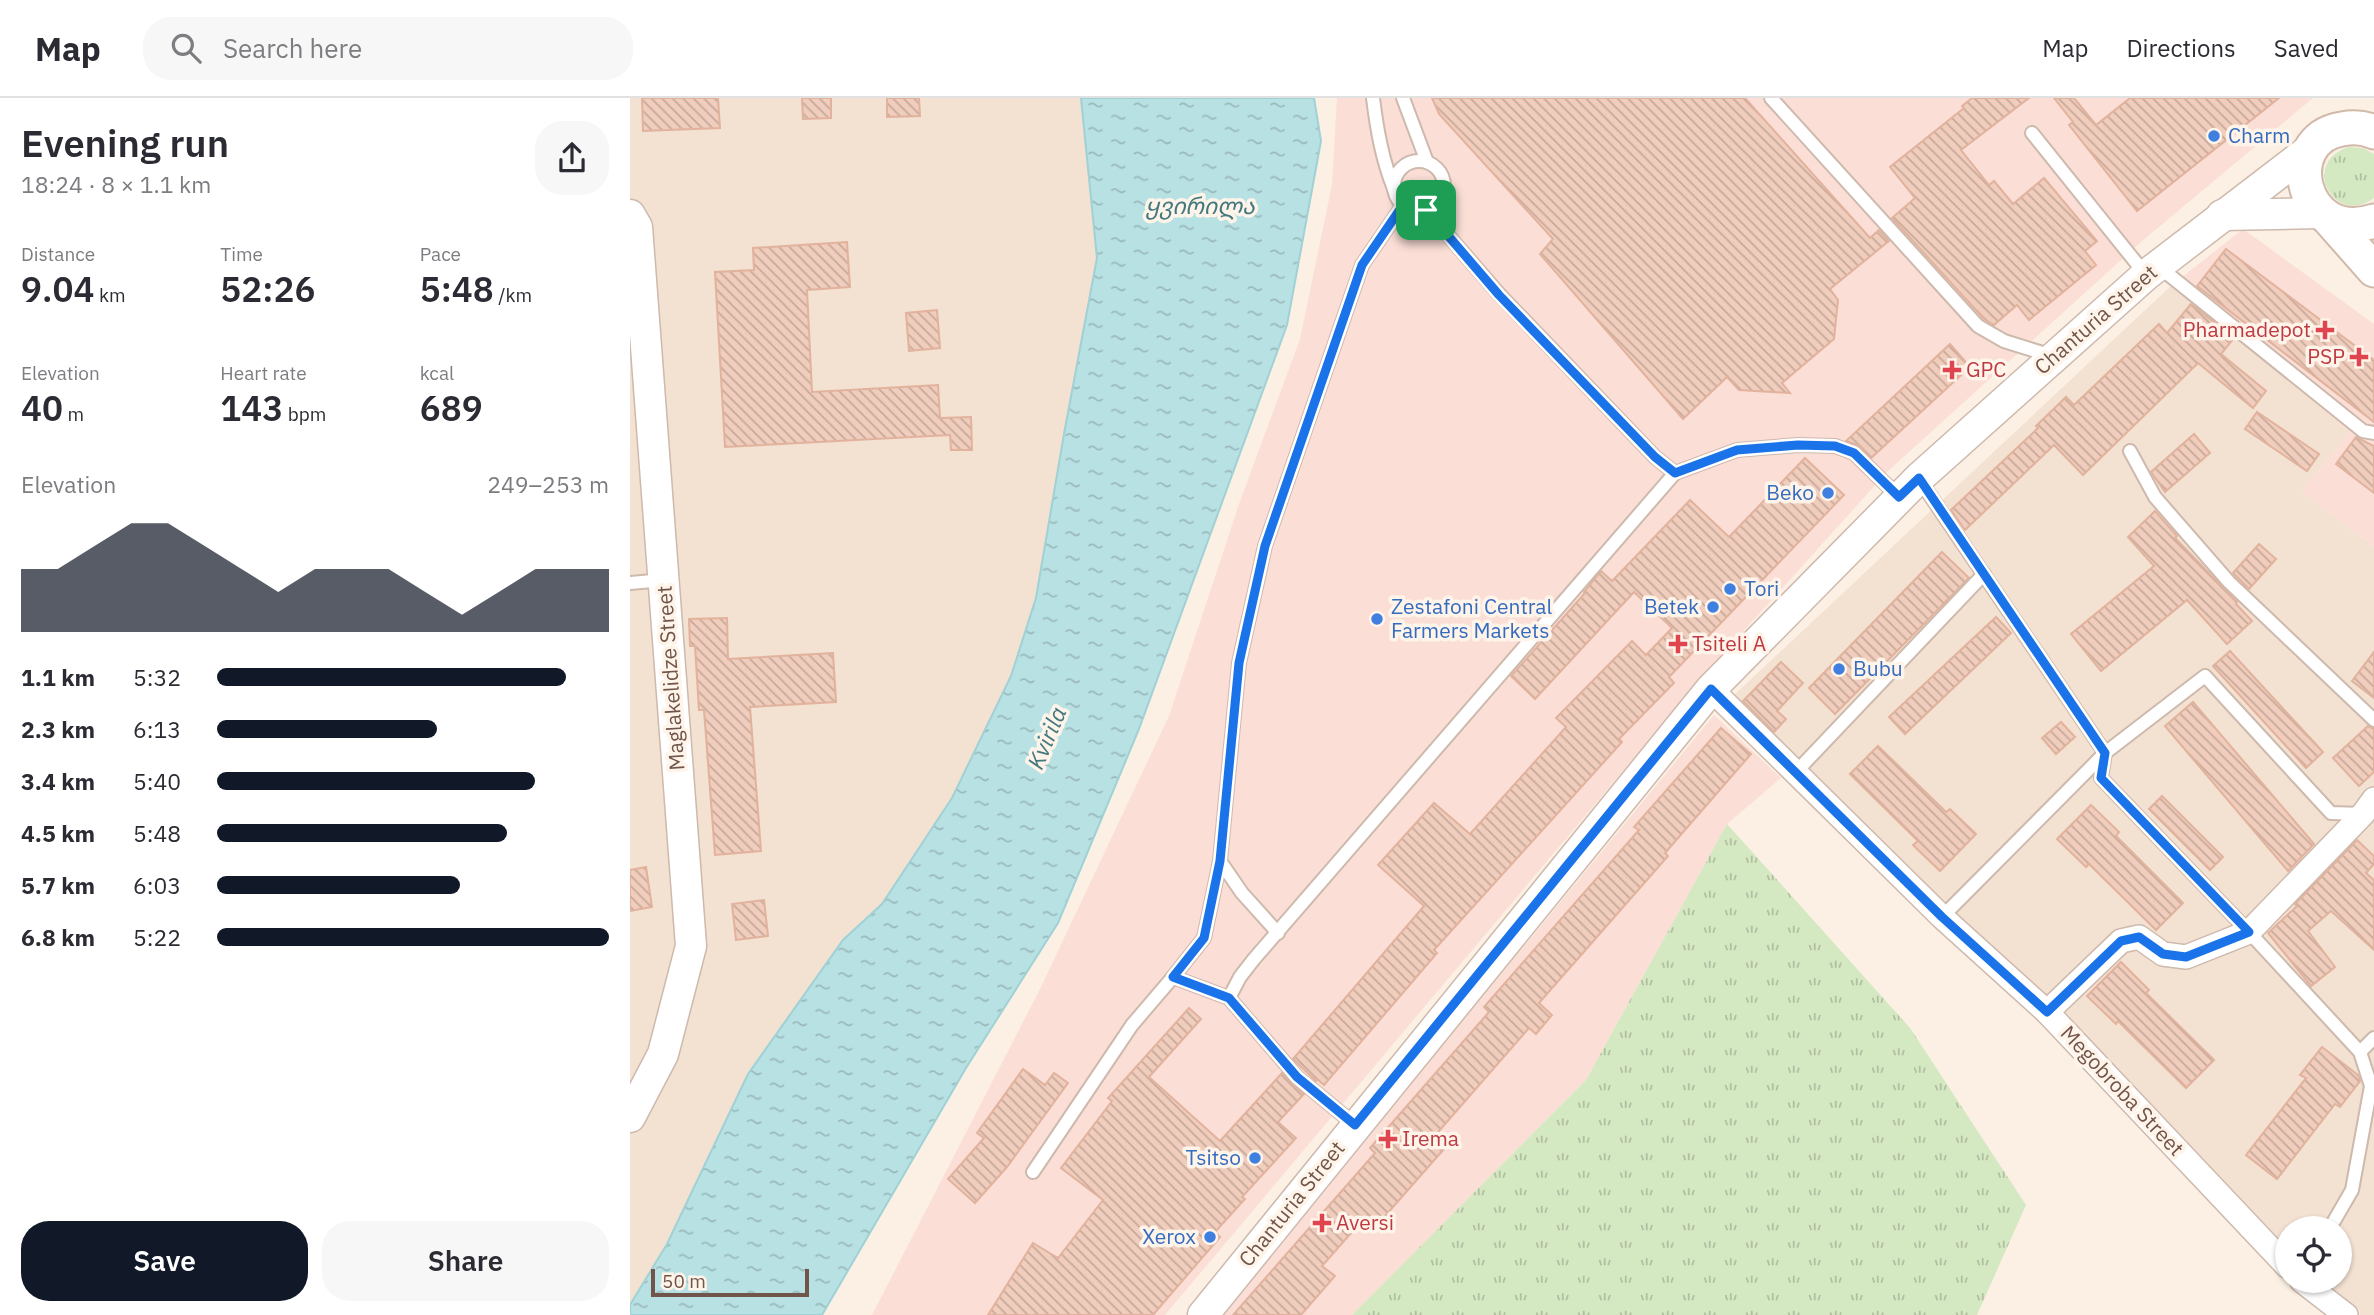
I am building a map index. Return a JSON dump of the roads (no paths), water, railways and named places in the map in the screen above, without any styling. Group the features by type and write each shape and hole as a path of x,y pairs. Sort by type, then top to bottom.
{"main road":[{"path":"2361,98 2307,157 2304,181 2307,193 2374,271"},
{"path":"2325,138 2354,127 2374,132"},
{"path":"2325,216 2347,225 2374,221"}],"street":[{"name":"Chanturia Street","path":"1203,1315 1711,689 1909,488 2054,357 2152,270 2325,138"},
{"path":"2222,215 2325,216"},
{"name":"Maglakelidze Street","path":"630,1117 663,1054 691,946 634,221"},
{"name":"Megobroba Street","path":"1711,689 1942,917 2047,1012 2275,1253"},
{"path":"2047,1012 2121,941 2139,937 2163,954 2186,957 2249,932 2370,813"},
{"path":"2318,1293 2346,1315"}],"lane":[{"path":"1373,98 1384,164 1395,191 1403,205 1413,210 1426,210 1439,201 1444,188 1440,173 1427,162 1402,98"},
{"path":"1771,98 1978,326 2004,341 2054,357"},
{"path":"2032,133 2152,270 2362,431 2374,433"},
{"path":"1395,191 1396,177 1406,165 1418,161 1427,162"},
{"path":"1033,1172 1132,1025 1204,938 1220,861 1239,663 1265,546 1362,265 1403,205"},
{"path":"1426,210 1499,295 1655,457 1675,473"},
{"path":"1229,998 1240,977 1675,473 1737,450 1798,445 1835,446 1854,453 1909,488 1984,574 2105,753 2101,778 2360,1052 2371,1086 2352,1190 2337,1216"},
{"path":"2130,451 2155,497 2230,582 2374,720"},
{"path":"1795,773 1984,574"},
{"path":"630,583 664,580"},
{"path":"1942,917 2105,753 2205,676 2330,813 2370,813"},
{"path":"1220,861 1242,893 1278,933"},
{"path":"1173,977 1229,998 1297,1077 1355,1125"},
{"path":"2360,1052 2374,1038"}],"water":[{"name":"ყვირილა","path":"1081,98 1314,98 1321,141 1287,325 1139,729 1058,923 966,1068 822,1315 630,1315 630,1305 667,1244 748,1074 843,940 882,904 952,798 1011,676 1036,598 1097,258"}],"place":[{"name":"Charm","path":"2214,136"},
{"name":"Pharmadepot","path":"2325,330"},
{"name":"PSP","path":"2359,357"},
{"name":"GPC","path":"1952,370"},
{"name":"Beko","path":"1828,493"},
{"name":"Tori","path":"1730,589"},
{"name":"Betek","path":"1713,607"},
{"name":"Zestafoni Central Farmers Markets","path":"1377,619"},
{"name":"Tsiteli A","path":"1678,644"},
{"name":"Bubu","path":"1839,669"},
{"name":"Irema","path":"1388,1139"},
{"name":"Tsitso","path":"1255,1158"},
{"name":"Aversi","path":"1322,1223"},
{"name":"Xerox","path":"1210,1237"}],"water label":[{"name":"Kvirila","path":"1047,738"}]}
